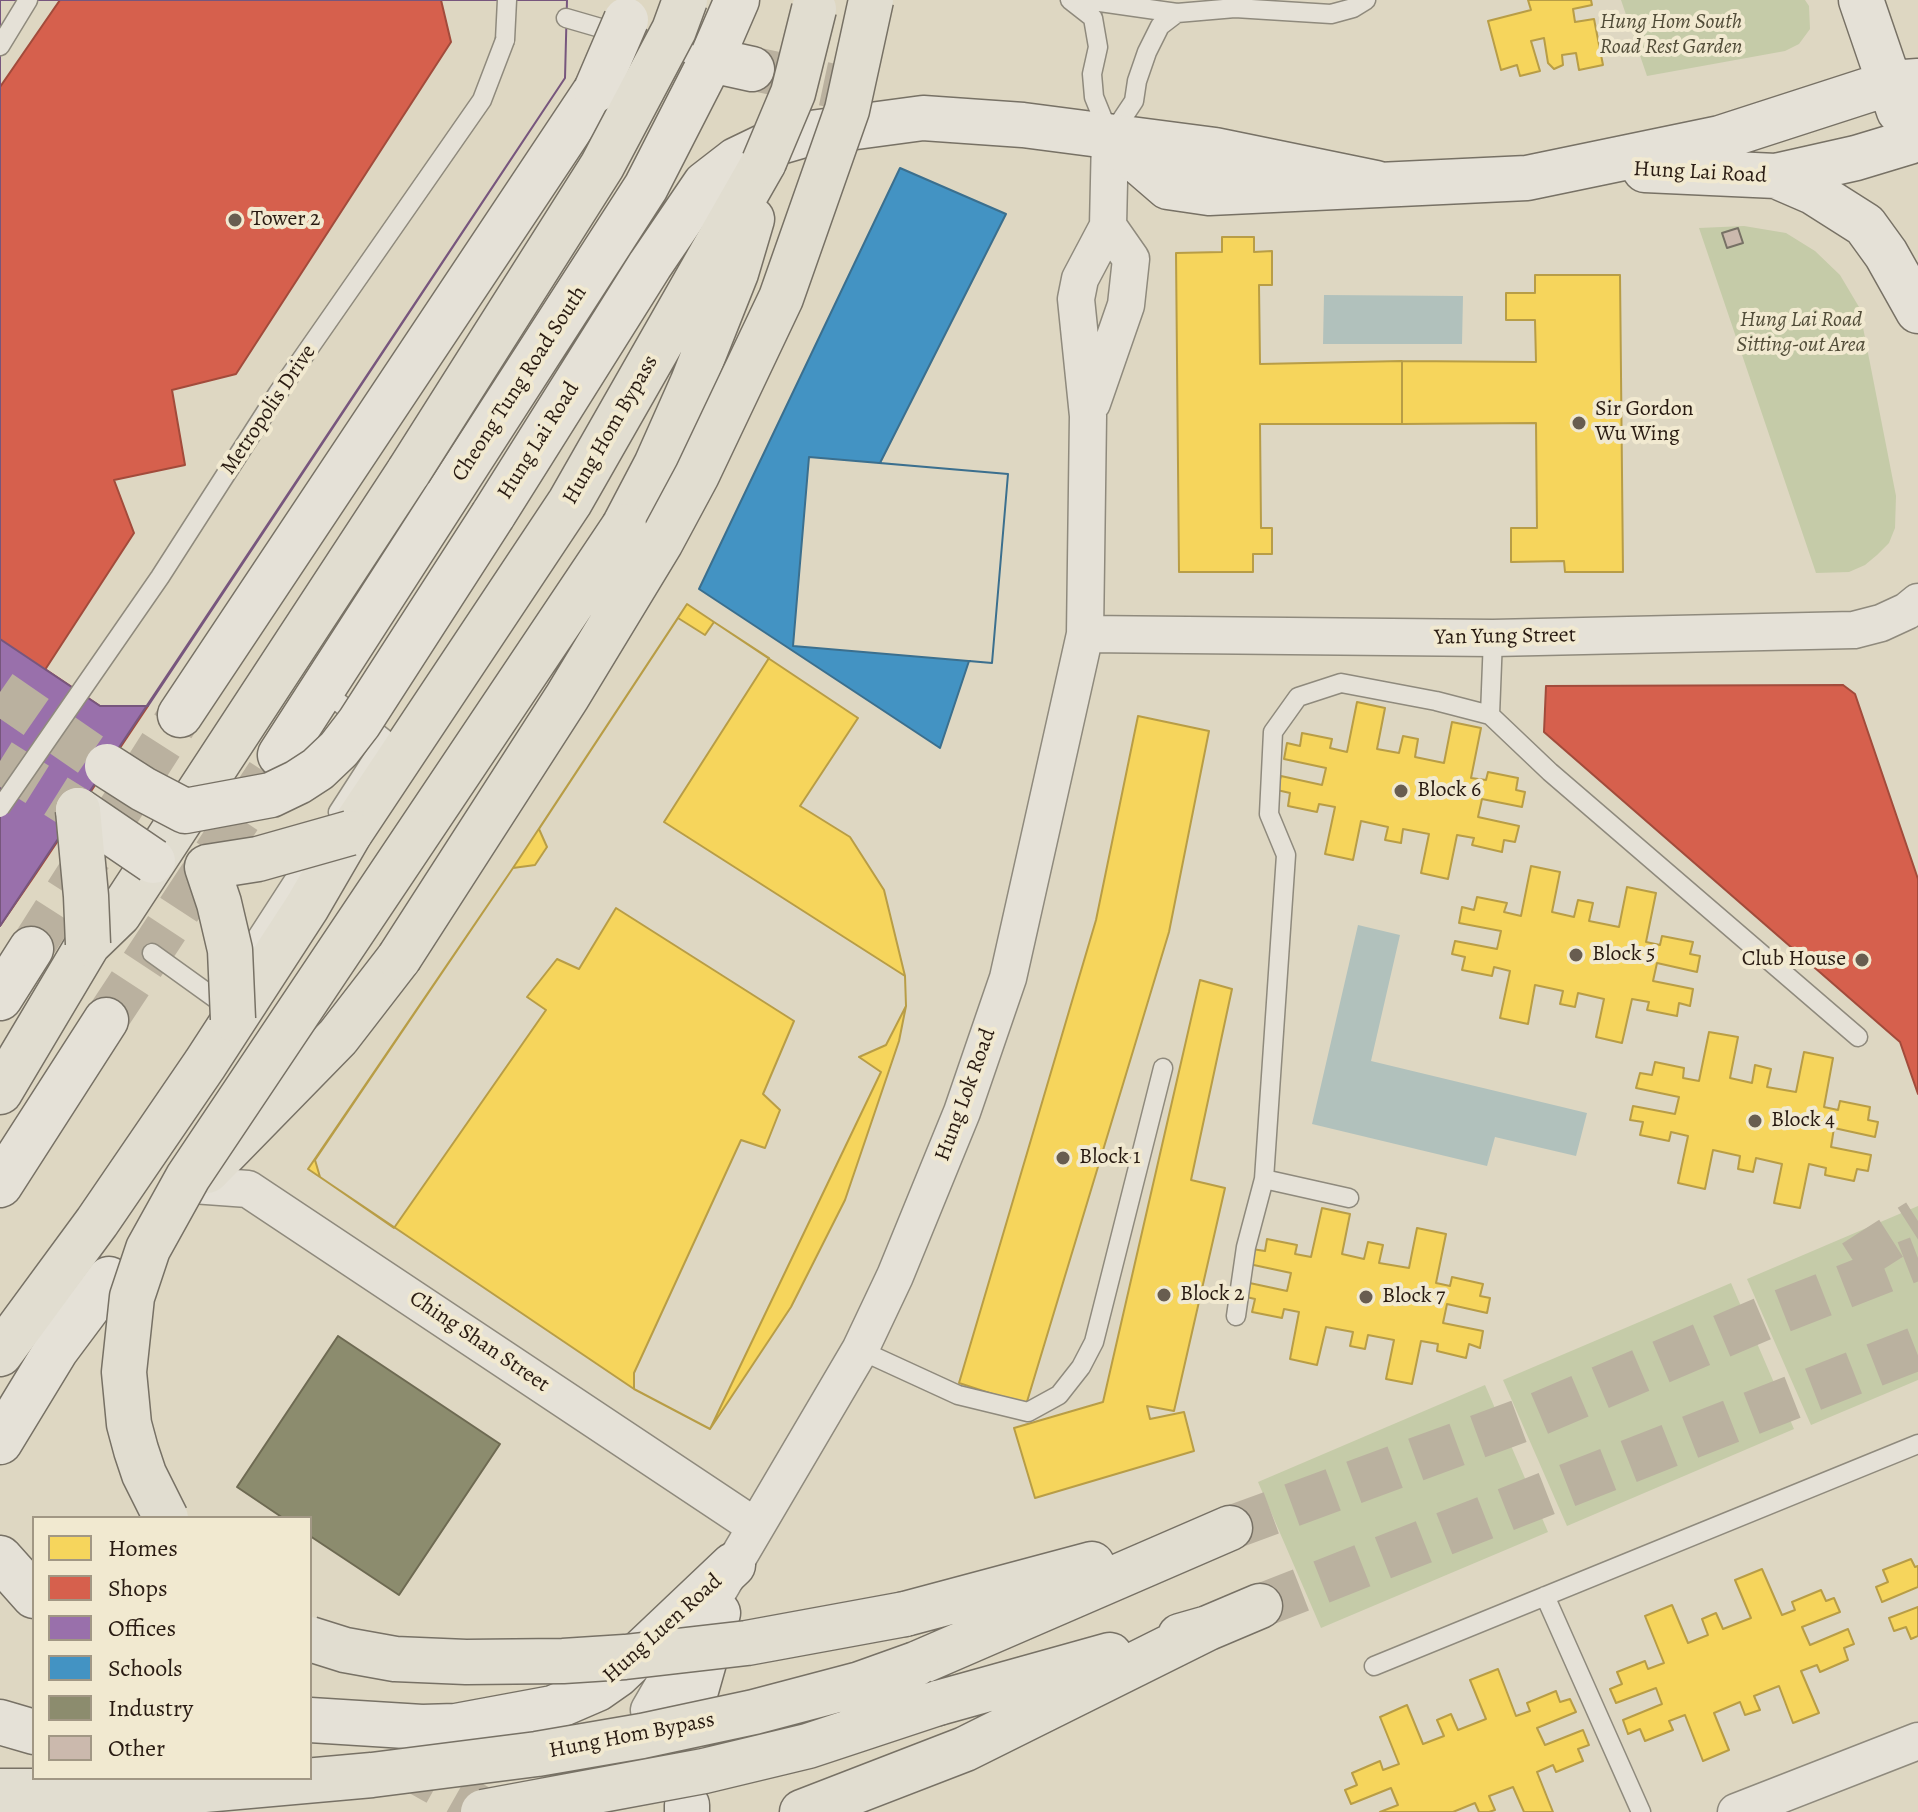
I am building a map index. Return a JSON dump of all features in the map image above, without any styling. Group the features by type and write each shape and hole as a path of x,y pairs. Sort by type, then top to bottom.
{"main road":[{"path":"0,1092 88,944 119,914 409,471 602,166 674,30 685,0"},
{"name":"Hung Hom Bypass","path":"0,1354 97,1222 205,1064 307,907 350,833 570,502 764,162 793,93 817,0"},
{"path":"200,1178 338,1037 399,958 567,697 661,542 697,475 781,298 847,110 871,0"},
{"path":"165,1516 136,1450 129,1424 125,1385 125,1346 132,1297 148,1249 188,1177 624,526 656,465 692,384 736,273 752,221 764,162"},
{"path":"78,810 88,944"},
{"path":"185,811 219,903 230,950 233,1019"},
{"path":"153,861 207,867 258,859 350,833"},
{"name":"Hung Hom Bypass","path":"0,1791 180,1791 282,1785 537,1754 642,1736 754,1712 860,1684 916,1664 1219,1532 905,1614 692,1651 563,1661 466,1662 370,1655 312,1640"},
{"path":"483,1812 704,1771 808,1746 938,1703 1236,1616 965,1749 802,1812"}],"street":[{"name":"Cheong Tung Road South","path":"280,755 646,187 711,60 737,0"},
{"path":"1861,0 1904,82 1915,148"},
{"path":"180,715 596,90 628,7"},
{"path":"711,60 752,69"},
{"name":"Hung Lai Road","path":"185,811 271,795 318,769 339,749 359,723 705,184 736,160 763,147 811,133 923,118 1023,125 1110,137 1168,187 1209,193 1527,178 1720,138 1904,82"},
{"name":"Hung Lai Road","path":"839,87 923,118"},
{"name":"Hung Lok Road","path":"649,1710 860,1350 895,1276 962,1112 1008,978 1085,634 1088,416 1076,299 1080,279 1108,226 1110,137"},
{"name":"Hung Lai Road","path":"1583,167 1776,176 1915,148"},
{"path":"1776,176 1813,192 1865,225 1886,254 1918,311"},
{"name":"Hung Lok Road","path":"1088,416 1126,305 1131,259 1108,226"},
{"name":"Yan Yung Street","path":"1085,634 1493,638 1854,630 1881,623 1918,602"},
{"path":"107,766 185,811"},
{"path":"78,810 153,861"},
{"path":"0,998 31,949"},
{"path":"0,1185 106,1020"},
{"name":"Ching Shan Street","path":"200,1178 248,1189 756,1527"},
{"path":"0,1442 56,1350 109,1279"},
{"path":"0,1558 32,1594"},
{"path":"693,1701 733,1565"},
{"name":"Hung Luen Road","path":"312,1721 456,1726 553,1708 597,1689 617,1675 733,1565"},
{"path":"0,1722 32,1731"},
{"path":"312,1722 399,1762"},
{"path":"1736,1812 1918,1741"}],"lane":[{"path":"0,46 28,0"},
{"name":"Metropolis Drive","path":"0,808 160,577 278,393 482,100 505,40 507,0"},
{"path":"1070,0 1093,18 1098,47 1092,74 1094,97 1110,137"},
{"path":"1086,0 1177,13 1235,8 1331,14 1353,8 1366,0"},
{"path":"1110,137 1134,101 1147,52 1160,26 1177,13"},
{"path":"566,18 711,60"},
{"path":"1490,715 1493,638"},
{"path":"1236,1316 1246,1247 1264,1179 1286,855 1269,814 1273,732 1298,697 1341,683 1490,715 1550,772 1858,1037"},
{"path":"152,953 216,999 385,739 323,690"},
{"path":"860,1350 958,1395 1028,1412 1059,1395 1081,1367 1094,1342 1163,1068"},
{"path":"1264,1179 1349,1198"},
{"path":"1374,1666 1918,1444"},
{"path":"1545,1596 1641,1812"}],"green space":[{"name":"Hung Hom South Road Rest Garden","path":"1621,0 1805,0 1809,6 1810,29 1799,44 1785,51 1647,76"},
{"name":"Hung Lai Road Sitting-out Area","path":"1744,226 1786,233 1815,251 1840,275 1859,307 1896,496 1895,528 1889,543 1877,555 1849,572 1816,573 1699,228"},
{"path":"1918,1206 1918,1380 1811,1425 1747,1279"},
{"path":"1731,1283 1794,1429 1567,1526 1503,1380"},
{"path":"1485,1385 1548,1532 1321,1628 1258,1482"}],"shaded area":[{"path":"1324,295 1463,296 1462,344 1323,344"},
{"path":"1358,925 1400,935 1371,1061 1587,1113 1576,1156 1495,1137 1487,1166 1312,1124"}],"building: Homes":[{"path":"1528,0 1591,0 1592,5 1573,9 1575,22 1594,19 1603,65 1579,70 1576,53 1562,55 1563,65 1554,69 1548,63 1544,38 1531,41 1540,71 1520,76 1517,65 1501,70 1488,21 1531,10"},
{"name":"Tower 2","path":"304,31 331,152 192,352 69,377 50,306 139,288 246,135 228,44"},
{"path":"1222,237 1254,237 1254,252 1272,251 1272,285 1259,285 1260,364 1402,361 1402,424 1260,424 1261,528 1272,528 1272,554 1253,554 1253,572 1179,572 1176,253 1222,252"},
{"name":"Sir Gordon Wu Wing","path":"1535,275 1620,275 1623,572 1565,572 1564,561 1511,562 1511,528 1537,528 1536,423 1402,424 1402,361 1536,362 1535,320 1506,320 1506,293 1535,293"},
{"path":"66,391 88,506 0,640 0,502 10,488 0,446 0,404"},
{"path":"687,604 858,718 800,806 850,837 884,890 905,976 906,1006 899,1041 845,1200 791,1307 710,1429 634,1389 308,1169 513,868"},
{"path":"678,618 705,635 714,622 769,658 664,822 905,976 906,1006 886,1045 859,1057 881,1072 710,1429 634,1389 634,1373 741,1140 765,1148 780,1110 763,1094 794,1021 616,908 579,969 557,959 527,997 546,1010 394,1228 320,1177 315,1160 513,868 535,865 547,847 539,829"},
{"name":"Block 6","path":"1357,702 1385,708 1377,749 1399,753 1403,736 1418,739 1415,757 1444,763 1452,722 1481,728 1471,778 1486,780 1488,772 1518,778 1516,790 1525,792 1522,807 1482,799 1478,817 1519,826 1515,842 1504,840 1502,852 1472,845 1474,838 1457,835 1448,879 1421,873 1429,834 1403,829 1401,843 1385,840 1388,827 1361,821 1353,860 1325,854 1335,807 1319,804 1317,812 1288,806 1290,793 1277,790 1281,776 1322,785 1326,768 1284,759 1287,743 1300,746 1302,733 1332,739 1330,748 1347,752"},
{"name":"Block 1","path":"1138,716 1209,731 1169,932 1026,1405 959,1383 1096,920"},
{"name":"Block 5","path":"1531,866 1560,872 1552,912 1574,917 1578,900 1593,903 1589,921 1619,927 1627,887 1656,893 1646,942 1660,945 1662,936 1693,942 1690,954 1700,956 1697,972 1657,963 1653,981 1693,989 1690,1006 1679,1003 1677,1016 1647,1010 1649,1002 1632,999 1622,1043 1596,1037 1604,999 1578,993 1575,1007 1560,1004 1563,991 1535,985 1528,1024 1500,1018 1510,971 1494,967 1492,976 1462,970 1465,957 1452,954 1455,941 1497,949 1501,931 1459,923 1462,907 1474,910 1477,897 1507,903 1504,912 1521,916"},
{"name":"Block 2","path":"1200,980 1232,989 1191,1180 1225,1188 1174,1411 1147,1406 1150,1419 1184,1412 1194,1451 1035,1498 1014,1428 1103,1402"},
{"name":"Block 4","path":"1709,1032 1738,1037 1730,1078 1752,1083 1755,1065 1771,1069 1767,1087 1796,1092 1804,1052 1833,1058 1824,1107 1838,1110 1840,1101 1870,1107 1868,1120 1878,1122 1875,1137 1834,1128 1831,1147 1871,1155 1868,1171 1857,1169 1854,1181 1825,1175 1826,1168 1809,1164 1800,1208 1774,1203 1782,1164 1756,1158 1753,1172 1738,1169 1740,1156 1713,1150 1705,1189 1678,1183 1688,1136 1671,1132 1669,1141 1640,1135 1643,1122 1630,1120 1633,1106 1675,1114 1679,1097 1636,1088 1640,1073 1652,1075 1655,1062 1684,1068 1683,1078 1699,1081"},
{"name":"Block 7","path":"1322,1208 1350,1214 1342,1254 1364,1259 1368,1242 1383,1245 1379,1263 1409,1268 1417,1228 1446,1234 1436,1283 1450,1286 1452,1277 1483,1284 1480,1296 1490,1298 1487,1313 1447,1304 1443,1323 1483,1331 1480,1348 1469,1344 1466,1358 1437,1351 1438,1344 1421,1341 1412,1384 1386,1379 1394,1340 1368,1335 1365,1349 1350,1346 1353,1332 1326,1327 1317,1365 1290,1359 1299,1312 1284,1309 1282,1318 1252,1312 1255,1299 1242,1296 1245,1282 1287,1291 1291,1273 1249,1264 1252,1249 1265,1251 1267,1239 1297,1245 1295,1254 1311,1257"},
{"path":"1911,1559 1915,1567 1918,1566 1918,1587 1882,1602 1876,1587 1888,1582 1883,1570"},
{"path":"1762,1569 1782,1615 1795,1610 1792,1602 1821,1590 1826,1601 1834,1598 1840,1612 1802,1627 1810,1645 1848,1629 1854,1644 1844,1648 1848,1660 1820,1672 1817,1665 1801,1671 1819,1713 1793,1723 1779,1686 1754,1696 1760,1710 1745,1715 1740,1702 1714,1713 1729,1750 1703,1761 1685,1715 1669,1721 1673,1730 1645,1741 1640,1729 1628,1734 1623,1720 1662,1704 1656,1688 1616,1703 1610,1689 1622,1684 1617,1672 1645,1661 1648,1669 1664,1663 1645,1616 1672,1605 1688,1643 1708,1635 1702,1619 1716,1613 1723,1629 1751,1618 1735,1580"},
{"path":"1918,1607 1918,1636 1911,1639 1906,1627 1894,1631 1889,1618"},
{"path":"1498,1669 1516,1716 1530,1711 1527,1703 1556,1691 1560,1702 1570,1699 1576,1712 1537,1728 1545,1745 1583,1730 1589,1745 1578,1749 1583,1761 1556,1772 1553,1765 1537,1772 1553,1812 1524,1812 1513,1787 1489,1796 1495,1810 1489,1812 1479,1812 1475,1803 1453,1812 1380,1812 1398,1805 1391,1788 1351,1804 1345,1790 1357,1785 1352,1773 1380,1761 1383,1770 1399,1764 1380,1717 1407,1705 1423,1744 1444,1736 1437,1720 1451,1714 1458,1730 1486,1719 1470,1680"}],"building: Shops":[{"path":"60,0 441,0 451,42 236,374 172,390 185,465 114,480 134,533 0,739 0,87"},
{"path":"45,669 100,706 148,706 35,875 17,815 0,803 0,739"},
{"name":"Club House","path":"1843,685 1855,694 1918,879 1918,1094 1900,1042 1544,732 1546,686"},
{"path":"0,803 17,815 35,875 0,926"}],"building: Offices":[{"path":"0,0 567,0 565,78 0,926"},
{"path":"0,0 567,0 565,78 148,706 100,706 0,639"}],"building: Schools":[{"path":"900,168 1006,214 880,463 1008,474 992,663 969,661 940,748 699,589"},
{"path":"809,457 1008,474 992,663 793,646"}],"building: Industry":[{"path":"338,1336 500,1444 399,1595 312,1537 312,1516 280,1516 237,1487"}],"building: Other":[{"path":"1738,228 1743,243 1727,248 1722,233"}],"tunnel":[{"path":"759,70 839,87"},
{"path":"0,692 107,766"},
{"path":"31,949 180,715"},
{"path":"0,761 78,810"},
{"path":"106,1020 268,774"},
{"path":"1854,1262 1918,1221"},
{"path":"1230,1528 1531,1417 1767,1317 1918,1258"},
{"path":"1260,1606 1918,1348"},
{"path":"399,1762 488,1812"}],"place":[{"name":"Tower 2","path":"235,220"},
{"name":"Sir Gordon Wu Wing","path":"1579,423"},
{"name":"Block 6","path":"1401,791"},
{"name":"Block 5","path":"1576,955"},
{"name":"Club House","path":"1862,960"},
{"name":"Block 4","path":"1755,1121"},
{"name":"Block 1","path":"1063,1158"},
{"name":"Block 2","path":"1164,1295"},
{"name":"Block 7","path":"1366,1297"}]}
